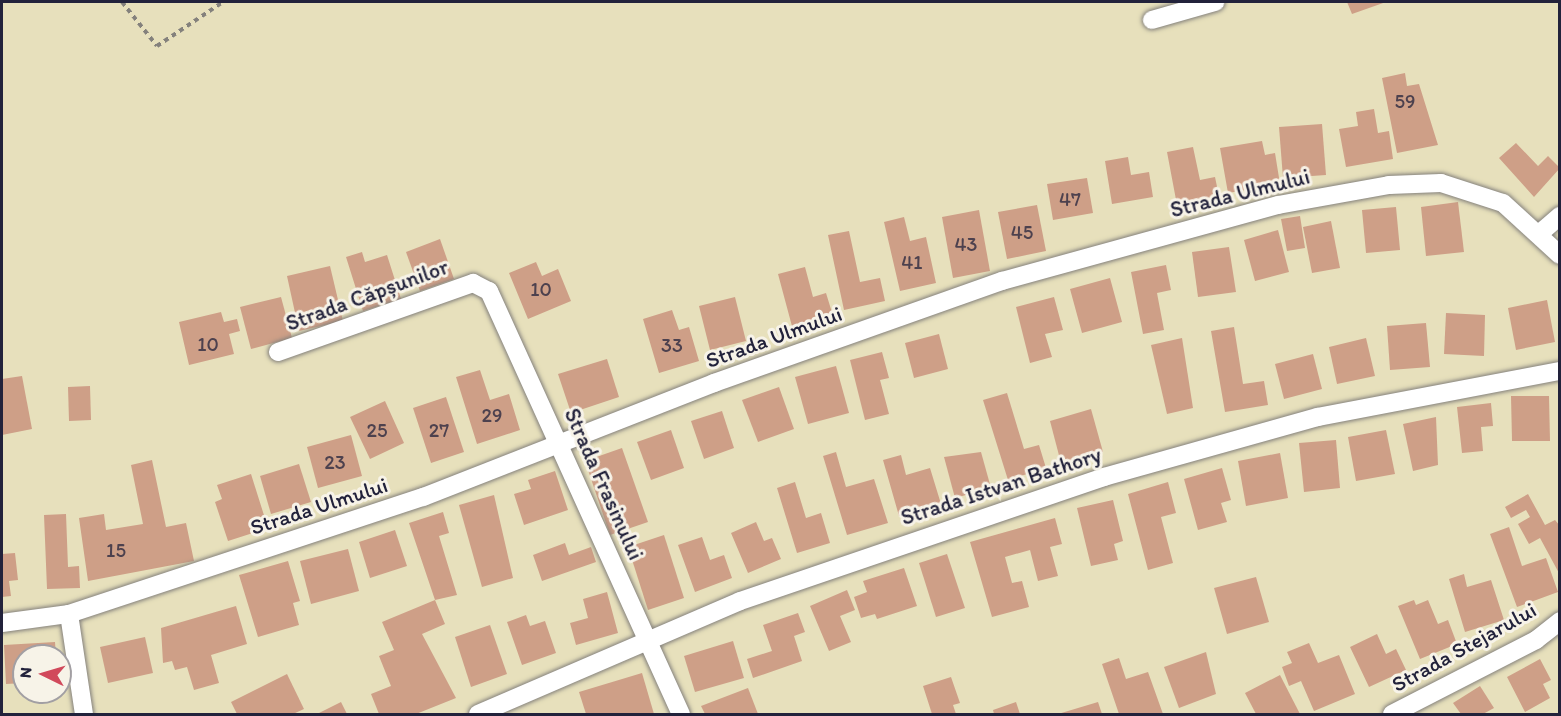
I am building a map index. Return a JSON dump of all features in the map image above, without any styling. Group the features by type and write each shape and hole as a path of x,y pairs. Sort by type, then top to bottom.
{"street":[{"path":"1152,20 1215,2"},
{"name":"Strada Ulmului","path":"2,623 69,614 423,497 558,442 1002,281 1278,205 1389,185 1441,183 1503,203 1560,255"},
{"path":"1539,234 1560,216"},
{"name":"Strada Frasinului","path":"473,282 498,303 681,714"},
{"name":"Strada Căpșunilor","path":"279,352 473,282"},
{"name":"Strada Istvan Bathory","path":"478,714 647,639 987,515 1204,446 1447,389 1560,371"},
{"path":"69,614 84,714"},
{"name":"Strada Stejarului","path":"1392,714 1536,640 1560,621"}],"path":[{"path":"122,2 157,46 223,2"}],"building":[{"path":"1347,2 1386,2 1352,14"},
{"path":"1405,73 1407,86 1419,84 1438,145 1397,153 1382,78"},
{"path":"1374,109 1378,133 1389,131 1393,159 1346,167 1339,129 1358,126 1356,112"},
{"path":"1322,124 1326,175 1283,178 1279,127"},
{"path":"1262,141 1265,155 1275,153 1280,184 1228,193 1220,148"},
{"path":"1516,143 1538,166 1548,156 1560,168 1534,197 1499,158"},
{"path":"1193,147 1200,180 1215,177 1221,206 1210,208 1209,199 1177,205 1167,152"},
{"path":"1128,157 1131,175 1149,172 1153,197 1112,204 1105,161"},
{"path":"1087,178 1093,213 1053,220 1047,184"},
{"path":"1458,202 1464,252 1426,256 1421,207"},
{"path":"1037,205 1046,251 1007,259 998,212"},
{"path":"1396,207 1400,250 1366,253 1362,210"},
{"path":"979,210 990,271 953,278 942,217"},
{"path":"1300,216 1305,248 1287,251 1281,219"},
{"path":"904,217 910,241 926,237 936,283 900,291 884,222"},
{"path":"1331,221 1340,268 1312,273 1303,227"},
{"path":"1278,230 1289,272 1255,281 1244,240"},
{"path":"849,231 860,282 880,278 885,301 844,310 828,235"},
{"path":"440,239 454,279 420,291 406,252"},
{"path":"1229,247 1236,292 1198,297 1192,252"},
{"path":"362,252 365,262 387,255 401,299 363,311 346,257"},
{"path":"536,262 542,276 558,269 571,301 528,319 509,273"},
{"path":"1166,265 1171,290 1157,293 1164,330 1143,334 1131,272"},
{"path":"330,266 343,321 299,331 287,276"},
{"path":"805,267 813,297 826,293 834,319 793,330 778,274"},
{"path":"1110,278 1122,322 1082,333 1070,289"},
{"path":"281,297 292,338 251,349 240,307"},
{"path":"735,297 746,341 710,350 699,306"},
{"path":"1054,297 1063,330 1045,334 1052,357 1030,363 1016,307"},
{"path":"1547,300 1555,342 1516,350 1508,308"},
{"path":"672,310 679,330 689,327 699,361 659,373 643,319"},
{"path":"221,312 224,322 237,319 240,331 229,334 234,354 189,365 179,322"},
{"path":"1446,313 1485,315 1484,356 1444,354"},
{"path":"1426,323 1430,367 1390,370 1387,326"},
{"path":"1234,327 1243,384 1264,381 1268,405 1225,412 1211,331"},
{"path":"939,334 948,369 914,378 905,343"},
{"path":"1182,338 1193,408 1167,414 1151,345"},
{"path":"1366,338 1375,376 1337,384 1329,347"},
{"path":"882,352 889,378 880,380 889,414 865,420 850,360"},
{"path":"1313,354 1322,389 1284,399 1275,364"},
{"path":"607,359 619,397 571,413 558,374"},
{"path":"836,366 849,413 808,424 795,377"},
{"path":"480,370 490,400 509,394 520,430 477,444 456,377"},
{"path":"22,376 32,429 2,435 2,379"},
{"path":"90,386 91,420 69,421 68,387"},
{"path":"779,387 794,429 758,442 742,400"},
{"path":"1007,393 1024,449 1039,445 1046,468 1008,480 983,400"},
{"path":"1511,396 1549,396 1550,441 1512,441"},
{"path":"446,397 464,452 431,463 413,408"},
{"path":"385,401 404,443 370,459 350,417"},
{"path":"1491,403 1493,426 1481,427 1483,451 1462,453 1457,407"},
{"path":"1091,409 1103,452 1061,463 1050,421"},
{"path":"722,411 734,448 704,459 691,421"},
{"path":"1436,417 1438,465 1413,471 1403,424"},
{"path":"671,430 684,468 651,480 637,442"},
{"path":"1386,430 1395,474 1356,481 1348,437"},
{"path":"351,435 362,476 318,488 307,447"},
{"path":"1336,440 1340,488 1304,492 1299,443"},
{"path":"622,448 648,522 610,535 585,461"},
{"path":"836,452 846,487 874,479 888,523 847,535 823,456"},
{"path":"981,452 991,488 955,498 944,457"},
{"path":"1280,453 1288,498 1246,506 1238,461"},
{"path":"901,455 906,475 930,468 941,504 899,516 883,460"},
{"path":"152,460 166,527 186,523 194,561 88,581 79,518 104,514 106,530 143,524 131,465"},
{"path":"299,464 311,502 271,514 260,476"},
{"path":"1222,468 1231,500 1221,503 1227,522 1198,530 1184,479"},
{"path":"555,471 568,510 524,525 514,494 531,489 528,480"},
{"path":"251,474 268,528 228,541 215,502 222,499 217,485"},
{"path":"795,482 806,518 821,513 830,543 797,553 777,488"},
{"path":"1168,482 1176,513 1161,517 1173,563 1148,570 1128,494"},
{"path":"1528,494 1545,525 1555,520 1560,526 1560,575 1540,538 1529,544 1518,524 1530,517 1526,510 1511,518 1505,507"},
{"path":"494,495 513,578 482,587 459,505"},
{"path":"1113,500 1123,541 1114,544 1118,560 1091,566 1077,508"},
{"path":"443,512 449,533 439,536 457,595 435,600 409,523"},
{"path":"66,514 68,567 79,566 80,588 47,589 44,515"},
{"path":"1055,518 1062,544 1050,547 1058,576 1038,581 1030,550 1005,557 1012,583 1022,581 1029,607 992,617 970,542"},
{"path":"756,522 764,541 772,538 781,559 748,573 731,533"},
{"path":"1509,527 1522,566 1546,558 1558,592 1517,607 1490,534"},
{"path":"395,530 407,566 370,578 359,542"},
{"path":"664,535 684,598 648,610 628,547"},
{"path":"702,537 710,560 724,555 732,578 695,592 678,545"},
{"path":"565,543 569,555 591,547 596,562 542,581 533,555"},
{"path":"348,549 359,591 311,604 300,561"},
{"path":"15,553 18,580 9,581 11,596 2,597 2,554"},
{"path":"947,554 965,608 936,617 919,563"},
{"path":"288,561 300,601 293,603 299,625 258,637 239,575"},
{"path":"904,568 917,606 877,619 875,614 861,618 854,597 867,592 863,581"},
{"path":"1464,574 1467,587 1491,580 1504,620 1465,632 1449,579"},
{"path":"1256,577 1269,622 1227,634 1214,588"},
{"path":"847,590 855,610 840,616 851,642 829,651 810,606"},
{"path":"607,592 618,633 576,645 570,623 588,618 583,599"},
{"path":"435,600 445,624 422,634 456,698 416,714 379,714 371,694 391,686 379,656 394,650 382,622"},
{"path":"1414,600 1416,605 1428,600 1438,624 1448,620 1457,644 1420,659 1398,606"},
{"path":"236,606 247,644 211,655 219,683 194,690 187,667 175,670 172,661 163,663 161,628"},
{"path":"798,613 805,632 794,636 802,661 753,678 747,659 772,651 763,625"},
{"path":"526,615 530,626 545,621 556,653 522,665 507,622"},
{"path":"490,625 507,674 471,687 455,637"},
{"path":"1377,634 1386,654 1396,649 1406,670 1369,687 1350,647"},
{"path":"145,637 153,673 108,683 100,647"},
{"path":"733,641 744,678 695,692 684,656"},
{"path":"55,642 55,644 21,644"},
{"path":"1309,643 1318,663 1339,655 1355,694 1314,711 1301,681 1289,686 1282,667 1292,663 1287,652"},
{"path":"4,645 12,645 12,684 6,684"},
{"path":"1206,652 1216,694 1179,708 1164,667"},
{"path":"1119,658 1126,679 1148,672 1163,714 1119,714 1102,664"},
{"path":"1540,659 1551,680 1543,684 1550,698 1525,712 1507,677"},
{"path":"642,673 654,714 586,714 579,692"},
{"path":"287,674 304,709 293,714 237,714 231,702"},
{"path":"1280,675 1300,714 1256,714 1245,693"},
{"path":"951,677 960,703 953,705 956,714 932,714 923,686"},
{"path":"1480,686 1494,708 1483,714 1461,714 1453,703"},
{"path":"748,688 758,714 705,714 701,706"},
{"path":"341,702 347,714 317,714"},
{"path":"1016,702 1020,714 994,714 993,710"},
{"path":"1098,702 1102,714 1058,714"}]}
